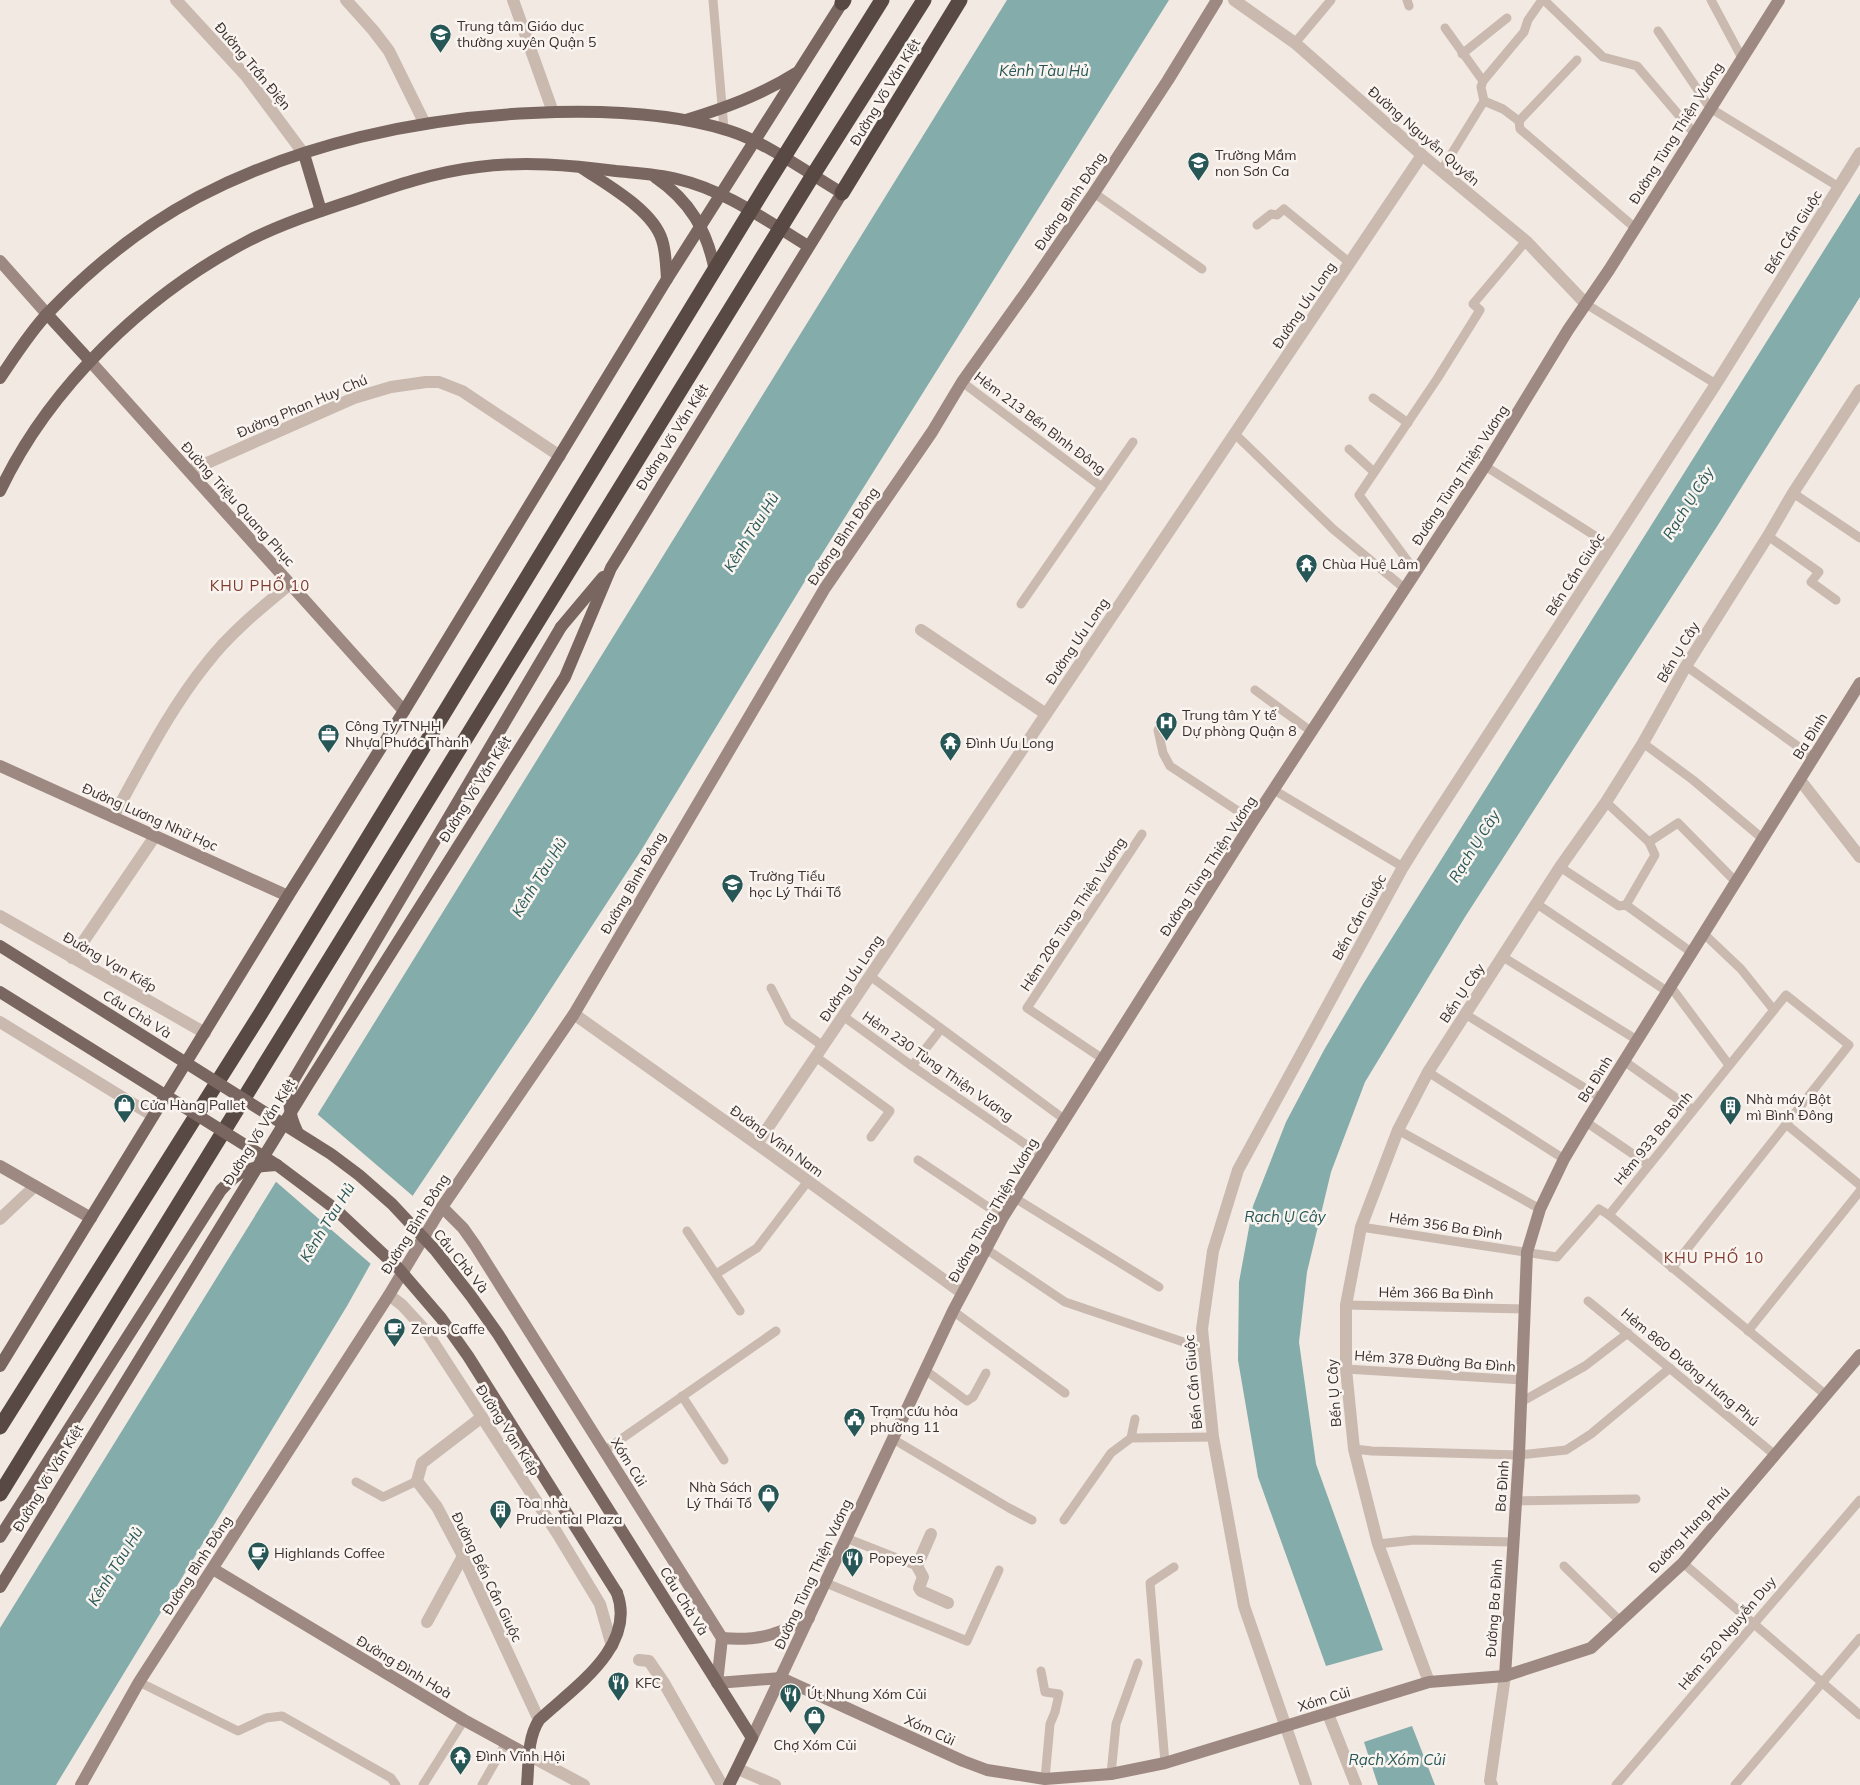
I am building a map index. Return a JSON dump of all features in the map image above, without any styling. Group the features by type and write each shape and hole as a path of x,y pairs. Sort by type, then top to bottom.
{"highway":[{"path":"0,1427 262,1013 783,158 882,0"},
{"name":"Đường Võ Văn Kiệt","path":"0,1494 813,175 924,0"},
{"name":"Đường Võ Văn Kiệt","path":"842,193 960,0"}],"main road":[{"path":"0,1366 288,896 404,712 667,279 843,2"},
{"path":"683,121 722,110 763,93 800,70"},
{"path":"0,378 47,314 110,257 153,224 196,198 244,175 344,141 468,117 553,112 627,114 683,121 724,129 755,141 842,193"},
{"path":"304,154 321,211"},
{"path":"0,491 29,438 68,385 117,335 150,307 203,267 250,240 285,224 394,186 434,175 477,167 518,164 580,166 651,174 677,179 721,194 808,246"},
{"path":"580,166 638,208 652,223 662,240 667,279"},
{"path":"651,174 680,198 692,212 707,240 715,271"},
{"name":"Đường Võ Văn Kiệt","path":"0,1587 302,1094 565,677 611,568 842,193"},
{"path":"47,314 90,362"},
{"path":"297,1131 290,1116 289,1104 293,1082 561,627 611,568"},
{"name":"Cầu Chà Và","path":"0,946 331,1154 375,1187 436,1251 498,1334 752,1738"},
{"path":"0,992 277,1165 334,1208 399,1269 441,1318 468,1356 617,1593 620,1601 622,1618 612,1646 588,1678 539,1720 534,1728 530,1742 527,1785"},
{"path":"0,1537 221,1190 240,1172 259,1166 277,1165"},
{"name":"Đường Tùng Thiện Vương","path":"729,1785 752,1738"}],"street":[{"name":"Đường Trần Điện","path":"176,0 246,76 304,154"},
{"path":"346,0 374,30 389,51 425,124"},
{"path":"513,0 553,112"},
{"name":"Đường Bình Đông","path":"81,1785 138,1682 213,1569 389,1294 442,1207 574,1014 824,588 932,432 962,382 1094,193 1168,80 1217,0"},
{"name":"Đường Nguyễn Quyền","path":"1234,0 1295,43 1422,155 1526,241 1586,304"},
{"name":"Đường Tùng Thiện Vương","path":"752,1738 953,1311 1003,1217 1254,821 1485,466 1568,330 1779,0"},
{"name":"Bến Cần Giuộc","path":"1306,1785 1244,1606 1213,1437 1202,1329 1214,1251 1238,1170 1403,867 1716,384 1860,153"},
{"name":"Đường Ưu Long","path":"757,1144 1422,155"},
{"path":"0,261 47,314"},
{"name":"Đường Triệu Quang Phục","path":"90,362 404,712"},
{"name":"Đường Phan Huy Chú","path":"189,471 354,398 391,387 426,382 439,382 462,391 560,456"},
{"name":"Bến Ụ Cây","path":"1429,1682 1378,1544 1354,1449 1346,1369 1346,1305 1361,1227 1398,1130 1428,1072 1560,867 1606,802 1643,743 1686,666 1793,493 1859,394"},
{"path":"113,817 176,706 208,662 240,628 290,584"},
{"path":"921,630 1046,714"},
{"name":"Ba Đình","path":"1513,1542 1528,1252 1540,1209 1564,1159 1586,1122 1860,683"},
{"name":"Đường Lương Nhữ Học","path":"0,766 288,896"},
{"path":"1800,780 1860,857"},
{"path":"72,958 154,836"},
{"name":"Đường Vạn Kiếp","path":"0,916 205,1033"},
{"name":"Đường Vĩnh Nam","path":"574,1014 962,1293"},
{"path":"1,1026 153,1116"},
{"path":"0,1166 91,1218"},
{"path":"0,1219 35,1186"},
{"name":"Xóm Củi","path":"442,1207 463,1228 476,1245 722,1638"},
{"name":"Đường Vạn Kiếp","path":"389,1294 426,1331 557,1532 600,1604 612,1646"},
{"name":"Đường Hưng Phú","path":"1505,1676 1591,1648 1683,1563 1860,1356"},
{"path":"417,1481 422,1463 482,1417"},
{"name":"Đường Bến Cần Giuộc","path":"417,1481 436,1507 463,1556 539,1720"},
{"path":"931,1534 917,1566 922,1578 919,1588 921,1591 948,1602"},
{"name":"Đường Ba Đình","path":"1505,1676 1513,1542"},
{"path":"427,1622 463,1556"},
{"name":"Đường Đình Hoà","path":"213,1569 464,1720 584,1785"},
{"path":"718,1683 722,1638 744,1640 764,1637 786,1630 809,1618"},
{"path":"639,1660 650,1661 722,1785"},
{"path":"1492,1785 1490,1781 1505,1676"},
{"name":"Xóm Củi","path":"718,1683 781,1678 963,1762 987,1770 1045,1778 1111,1774 1165,1763 1429,1682 1505,1676"},
{"path":"1328,1714 1356,1785"},
{"path":"738,1769 775,1785"}],"lane":[{"path":"713,0 724,129"},
{"path":"1295,43 1331,0"},
{"path":"1441,171 1484,100 1481,87 1483,81 1524,32 1528,20 1543,0 1603,57 1637,66 1694,133"},
{"path":"1711,0 1742,58"},
{"path":"1462,54 1506,18"},
{"path":"1445,28 1483,81"},
{"path":"1658,31 1710,108 1839,187"},
{"path":"1519,121 1577,60"},
{"path":"1484,100 1503,109 1519,121 1520,129 1634,227"},
{"path":"1094,193 1202,269"},
{"path":"1257,225 1271,214 1277,214 1284,209 1350,263"},
{"path":"1415,571 1359,496 1437,379 1480,310 1473,304 1526,241"},
{"path":"1586,304 1716,384"},
{"name":"Hẻm 213 Bến Bình Đông","path":"962,382 1102,487"},
{"path":"1373,398 1408,423"},
{"path":"1235,434 1333,529 1404,588"},
{"name":"Hẻm 213 Bến Bình Đông","path":"1021,604 1133,442"},
{"path":"1349,449 1374,472"},
{"path":"1485,466 1610,546"},
{"path":"1793,493 1860,538"},
{"path":"1768,536 1819,572 1811,582 1836,600"},
{"path":"1686,666 1814,758"},
{"path":"1255,690 1312,732"},
{"path":"1158,730 1163,753 1170,766 1254,821"},
{"path":"1643,743 1693,780 1763,839"},
{"path":"1274,790 1403,867"},
{"path":"1606,802 1650,842 1655,856 1626,905"},
{"path":"1650,842 1678,823 1736,882"},
{"name":"Hẻm 206 Tùng Thiện Vương","path":"1103,1059 1027,1008 1142,834"},
{"path":"1560,867 1619,906 1626,905 1691,952"},
{"path":"1536,904 1669,990 1729,1065"},
{"path":"1703,933 1741,969 1773,1009"},
{"path":"1504,956 1637,1040"},
{"path":"870,976 1064,1118"},
{"path":"770,988 788,1021 890,1111 871,1136"},
{"name":"Hẻm 933 Ba Đình","path":"1609,1215 1786,995 1849,1045 1786,1124"},
{"path":"1465,1014 1601,1098"},
{"name":"Hẻm 230 Tùng Thiện Vương","path":"843,1016 1041,1155"},
{"path":"912,1066 941,1029"},
{"path":"1624,1061 1692,1110"},
{"path":"1428,1072 1564,1159"},
{"path":"1586,1122 1649,1165"},
{"path":"1672,1268 1786,1124 1860,1185"},
{"path":"1398,1130 1540,1209"},
{"path":"918,1160 1003,1217"},
{"path":"716,1274 757,1248 808,1181"},
{"path":"1748,1331 1860,1191"},
{"path":"1015,1198 1159,1287"},
{"path":"1528,1252 1557,1257 1598,1209 1609,1215 1826,1395"},
{"name":"Hẻm 356 Ba Đình","path":"1361,1227 1448,1242 1528,1252"},
{"path":"687,1231 740,1311"},
{"path":"986,1249 1065,1302 1204,1349"},
{"name":"Hẻm 860 Đường Hưng Phú","path":"1588,1301 1775,1455"},
{"name":"Hẻm 366 Ba Đình","path":"1346,1305 1525,1309"},
{"path":"953,1311 1065,1393"},
{"path":"604,1450 776,1331"},
{"path":"1521,1402 1585,1366 1628,1333"},
{"path":"1354,1449 1519,1455 1566,1450 1591,1434 1670,1368"},
{"name":"Hẻm 378 Đường Ba Đình","path":"1346,1369 1522,1380"},
{"path":"925,1370 968,1401 973,1397 986,1373"},
{"path":"682,1396 724,1460"},
{"path":"1064,1520 1112,1453 1131,1438 1136,1419"},
{"path":"1131,1438 1213,1437"},
{"path":"892,1439 1008,1508 1032,1520"},
{"path":"356,1482 383,1497 417,1481"},
{"path":"1516,1501 1636,1499"},
{"name":"Hẻm 520 Nguyễn Duy","path":"1616,1785 1860,1500"},
{"path":"846,1538 917,1566"},
{"path":"1378,1544 1414,1540 1513,1542"},
{"path":"1683,1563 1860,1715"},
{"path":"1564,1566 1620,1621"},
{"path":"1165,1763 1150,1583 1174,1567"},
{"path":"826,1583 967,1641 999,1570"},
{"path":"1735,1785 1860,1638"},
{"path":"1041,1671 1045,1692 1059,1694 1050,1724 1045,1778"},
{"path":"138,1682 238,1732 266,1718 282,1716 391,1778 396,1785"},
{"path":"1111,1774 1116,1724 1124,1702"},
{"path":"423,1785 464,1720"},
{"path":"482,1785 506,1744"}],"water":[{"name":"Kênh Tàu Hủ","path":"1007,0 1169,0 805,581 642,849 530,1021 389,1231 347,1306 56,1785 0,1785 0,1628"},
{"name":"Rạch Ụ Cây","path":"1860,193 1860,297 1718,525 1465,917 1365,1082 1331,1172 1307,1272 1299,1342 1316,1464 1383,1650 1326,1666 1258,1477 1238,1360 1239,1282 1253,1206 1286,1122 1324,1050 1363,984"},
{"name":"Rạch Xóm Củi","path":"1412,1726 1435,1785 1378,1785 1364,1742"}],"pier":[{"path":"316,1113 414,1197 372,1265 274,1180"}],"place":[{"name":"Trung tâm Giáo dục thường xuyên Quận 5","path":"441,53"},
{"name":"Trường Mầm non Sơn Ca","path":"1199,182"},
{"name":"Chùa Huệ Lâm","path":"1306,583"},
{"name":"Trung tâm Y tế Dự phòng Quận 8","path":"1166,742"},
{"name":"Công Ty TNHH Nhựa Phước Thành","path":"329,753"},
{"name":"Đình Ưu Long","path":"950,762"},
{"name":"Trường Tiểu học Lý Thái Tổ","path":"733,903"},
{"name":"Cửa Hàng Pallet","path":"124,1124"},
{"name":"Nhà máy Bột mì Bình Đông","path":"1730,1126"},
{"name":"Zerus Caffe","path":"395,1348"},
{"name":"Trạm cứu hỏa phường 11","path":"854,1438"},
{"name":"Nhà Sách Lý Thái Tổ","path":"768,1514"},
{"name":"Tòa nhà Prudential Plaza","path":"500,1530"},
{"name":"Highlands Coffee","path":"258,1572"},
{"name":"Popeyes","path":"853,1577"},
{"name":"KFC","path":"619,1702"},
{"name":"Út Nhung Xóm Củi","path":"791,1713"},
{"name":"Chợ Xóm Củi","path":"815,1736"},
{"name":"Đình Vĩnh Hội","path":"460,1775"}],"district":[{"name":"KHU PHỐ 10","path":"260,585"},
{"name":"KHU PHỐ 10","path":"1714,1257"}]}
